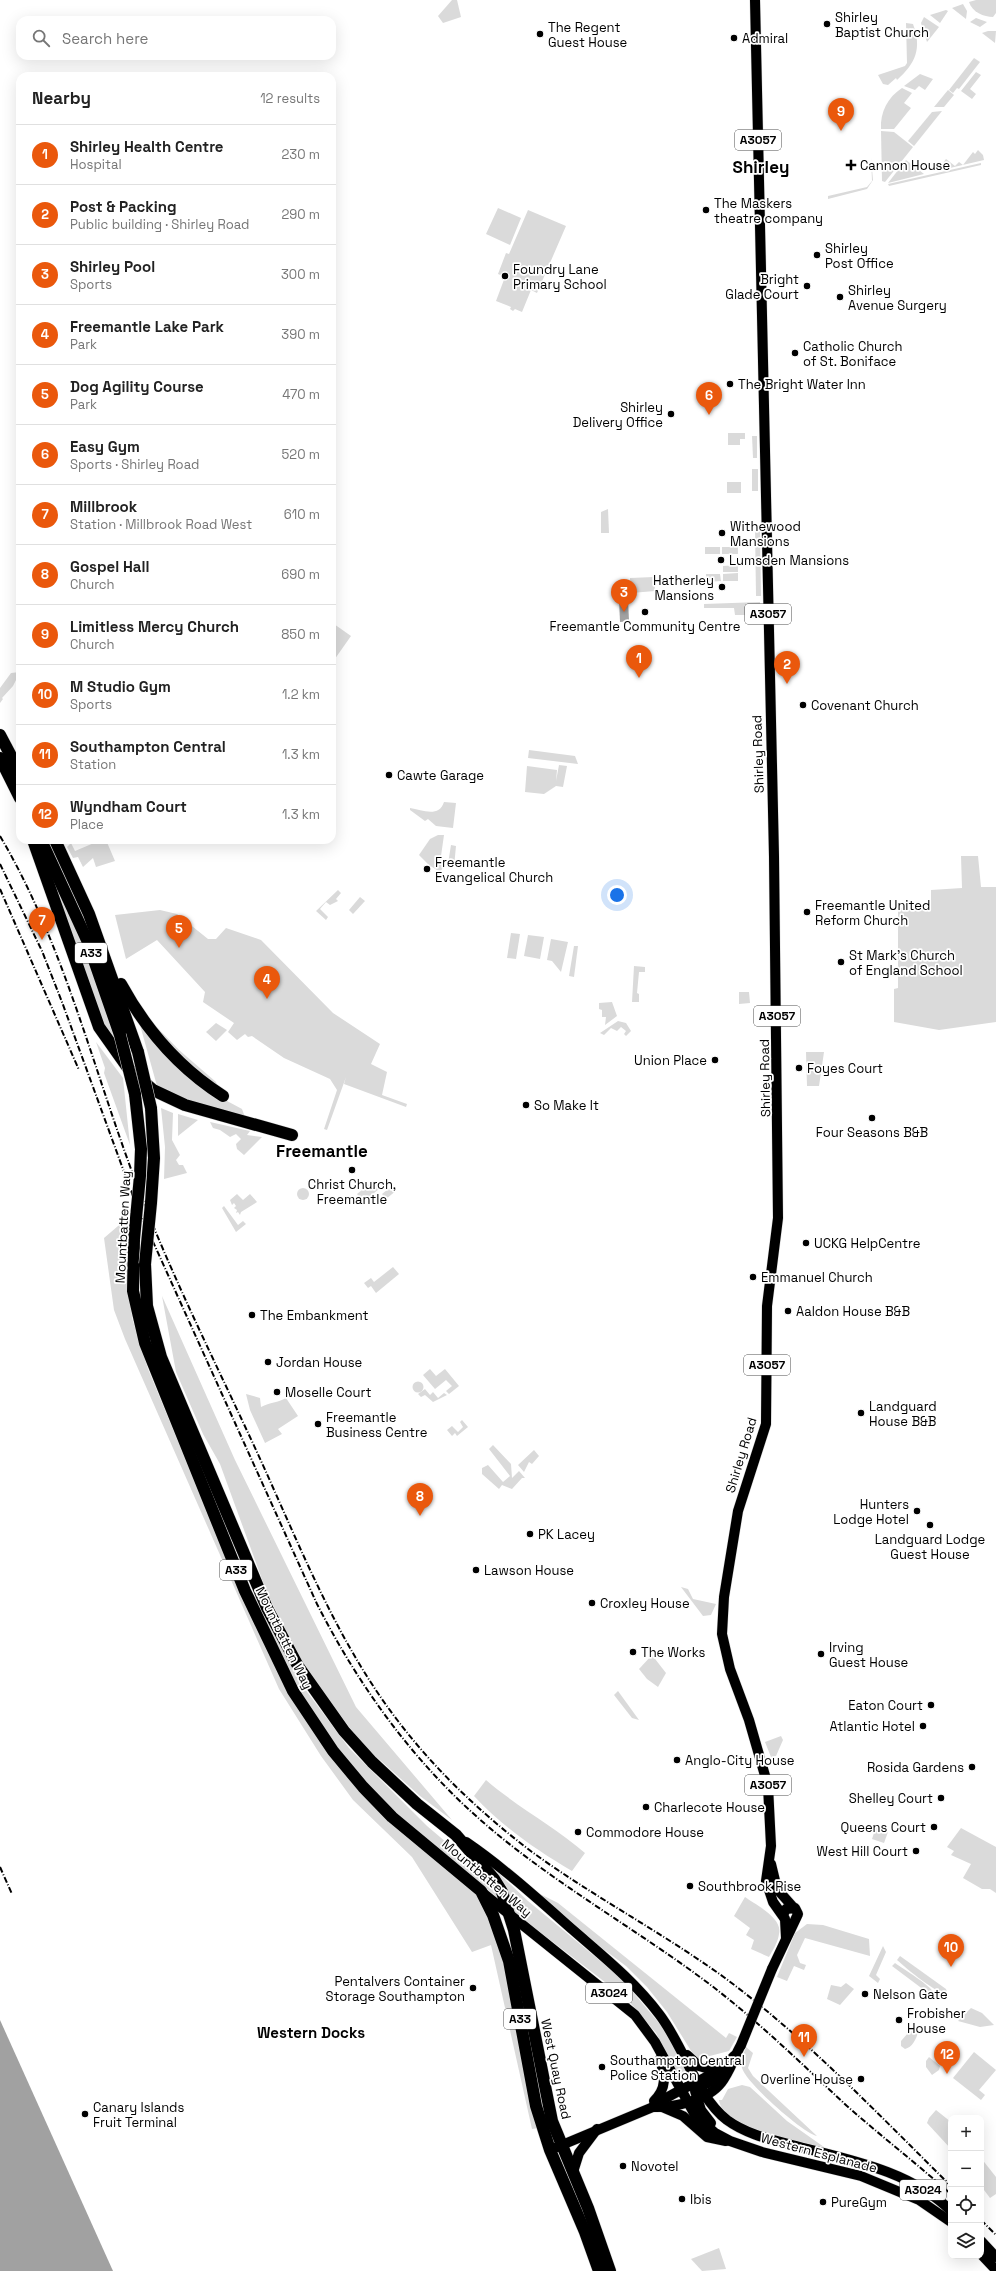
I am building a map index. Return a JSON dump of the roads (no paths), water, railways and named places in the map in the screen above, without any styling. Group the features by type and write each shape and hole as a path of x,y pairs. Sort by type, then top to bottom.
{"highway":[{"path":"0,735 16,765"},
{"path":"0,758 16,789"},
{"path":"35,844 99,1027 128,1068 153,1090 185,1105 292,1135"},
{"name":"Mountbatten Way","path":"43,844 87,940 120,1035 135,1094 141,1149 134,1239 134,1291 145,1343 245,1591 293,1690 333,1751 392,1817 481,1891"},
{"name":"A33","path":"57,844 71,872 104,952"},
{"path":"104,952 132,1003 160,1042 190,1073 223,1096"},
{"name":"Mountbatten Way","path":"104,952 138,1052 151,1108 154,1158 145,1264 147,1306 161,1357 262,1597 283,1640 305,1677 344,1731 390,1780 456,1835"},
{"name":"West Quay Road","path":"456,1835 494,1879 502,1892 511,1917 556,2148 573,2172 610,2271"},
{"name":"West Quay Road","path":"481,1891 498,1925 509,1961 530,2082 556,2148 599,2271"}],"main road":[{"name":"Shirley Road","path":"755,0 760,280 774,856 778,1218 767,1306 766,1424 738,1511 722,1615 726,1655 761,1758 768,1786 770,1861 776,1889 793,1907 786,1909 788,1918"},
{"name":"Mountbatten Way","path":"456,1835 480,1852 544,1905 616,1968 659,2014 683,2053 699,2090 716,2110"},
{"name":"Shirley Road","path":"770,1861 766,1873 767,1889 773,1902 788,1918"},
{"name":"Mountbatten Way","path":"481,1891 511,1917 620,2001 635,2015 656,2042 681,2091"},
{"path":"716,2110 721,2084 741,2044 786,1938 791,1932 788,1918"},
{"path":"653,2108 662,2092 664,2083 663,2070 656,2042"},
{"path":"683,2053 699,2066 716,2071"},
{"path":"556,2148 598,2129 653,2108 686,2102 716,2071 734,2056"},
{"path":"699,2090 727,2072"},
{"path":"653,2108 662,2099 681,2091 699,2090 721,2084"},
{"path":"699,2090 706,2117 730,2141"},
{"name":"A3024","path":"681,2091 686,2102"},
{"name":"Western Esplanade","path":"686,2102 708,2127 730,2141 762,2152 861,2176 919,2200 948,2220"},
{"path":"653,2108 683,2116 707,2137 730,2141"},
{"name":"Western Esplanade","path":"716,2110 734,2125 753,2134 853,2161 902,2179 931,2194 948,2208"},
{"path":"573,2172 579,2153 598,2129"},
{"path":"984,2244 996,2257"},
{"path":"984,2257 996,2270"}],"railway":[{"path":"0,836 21,875 57,957 73,999 131,1169 159,1240 303,1555 337,1624 355,1657 376,1690 398,1721 428,1757 460,1791 495,1823 532,1852 725,1978 755,2001 785,2026 841,2078 948,2183"},
{"path":"0,864 42,951 135,1202 317,1604 334,1637 373,1699 418,1757 469,1810 497,1834 549,1874 658,1948 730,2000 764,2029 847,2106 948,2191"},
{"path":"0,889 79,1070"},
{"path":"0,1867 12,1894"},
{"path":"984,2223 996,2235"}],"place":[{"name":"Shirley Baptist Church","path":"827,24"},
{"name":"The Regent Guest House","path":"540,34"},
{"name":"Admiral","path":"734,38"},
{"name":"Limitless Mercy Church","path":"841,131"},
{"name":"Cannon House","path":"851,165"},
{"name":"The Maskers theatre company","path":"706,210"},
{"name":"Shirley Post Office","path":"817,255"},
{"name":"Foundry Lane Primary School","path":"505,276"},
{"name":"Bright Glade Court","path":"807,286"},
{"name":"Shirley Avenue Surgery","path":"840,297"},
{"name":"Catholic Church of St. Boniface","path":"795,353"},
{"name":"The Bright Water Inn","path":"730,384"},
{"name":"Shirley Delivery Office","path":"671,414"},
{"name":"Easy Gym","path":"709,415"},
{"name":"Withewood Mansions","path":"722,533"},
{"name":"Lumsden Mansions","path":"721,560"},
{"name":"Hatherley Mansions","path":"722,587"},
{"name":"Shirley Pool","path":"624,612"},
{"name":"Freemantle Community Centre","path":"645,612"},
{"name":"Shirley Health Centre","path":"639,678"},
{"name":"Post & Packing","path":"787,684"},
{"name":"Covenant Church","path":"803,705"},
{"name":"Cawte Garage","path":"389,775"},
{"name":"Freemantle Evangelical Church","path":"427,869"},
{"name":"Freemantle United Reform Church","path":"807,912"},
{"name":"Millbrook","path":"42,940"},
{"name":"Dog Agility Course","path":"179,948"},
{"name":"St Mark's Church of England School","path":"841,962"},
{"name":"Freemantle Lake Park","path":"267,999"},
{"name":"Union Place","path":"715,1060"},
{"name":"Foyes Court","path":"799,1068"},
{"name":"So Make It","path":"526,1105"},
{"name":"Four Seasons B&B","path":"872,1118"},
{"name":"Christ Church, Freemantle","path":"352,1170"},
{"name":"UCKG HelpCentre","path":"806,1243"},
{"name":"Emmanuel Church","path":"753,1277"},
{"name":"Aaldon House B&B","path":"788,1311"},
{"name":"The Embankment","path":"252,1315"},
{"name":"Jordan House","path":"268,1362"},
{"name":"Moselle Court","path":"277,1392"},
{"name":"Landguard House B&B","path":"861,1413"},
{"name":"Freemantle Business Centre","path":"318,1424"},
{"name":"Hunters Lodge Hotel","path":"917,1511"},
{"name":"Gospel Hall","path":"420,1516"},
{"name":"Landguard Lodge Guest House","path":"930,1525"},
{"name":"PK Lacey","path":"530,1534"},
{"name":"Lawson House","path":"476,1570"},
{"name":"Croxley House","path":"592,1603"},
{"name":"The Works","path":"633,1652"},
{"name":"Irving Guest House","path":"821,1654"},
{"name":"Eaton Court","path":"931,1705"},
{"name":"Atlantic Hotel","path":"923,1726"},
{"name":"Anglo-City House","path":"677,1760"},
{"name":"Rosida Gardens","path":"972,1767"},
{"name":"Shelley Court","path":"941,1798"},
{"name":"Charlecote House","path":"646,1807"},
{"name":"Queens Court","path":"934,1827"},
{"name":"Commodore House","path":"578,1832"},
{"name":"West Hill Court","path":"916,1851"},
{"name":"Southbrook Rise","path":"690,1886"},
{"name":"M Studio Gym","path":"951,1967"},
{"name":"Pentalvers Container Storage Southampton","path":"473,1988"},
{"name":"Nelson Gate","path":"865,1994"},
{"name":"Frobisher House","path":"899,2020"},
{"name":"Southampton Central","path":"804,2057"},
{"name":"Southampton Central Police Station","path":"602,2067"},
{"name":"Wyndham Court","path":"947,2074"},
{"name":"Overline House","path":"861,2079"},
{"name":"Canary Islands Fruit Terminal","path":"85,2114"},
{"name":"Novotel","path":"623,2166"},
{"name":"Ibis","path":"682,2199"},
{"name":"PureGym","path":"823,2202"}],"district":[{"name":"Shirley","path":"761,167"},
{"name":"Freemantle","path":"322,1151"},
{"name":"Western Docks","path":"311,2032"}]}
